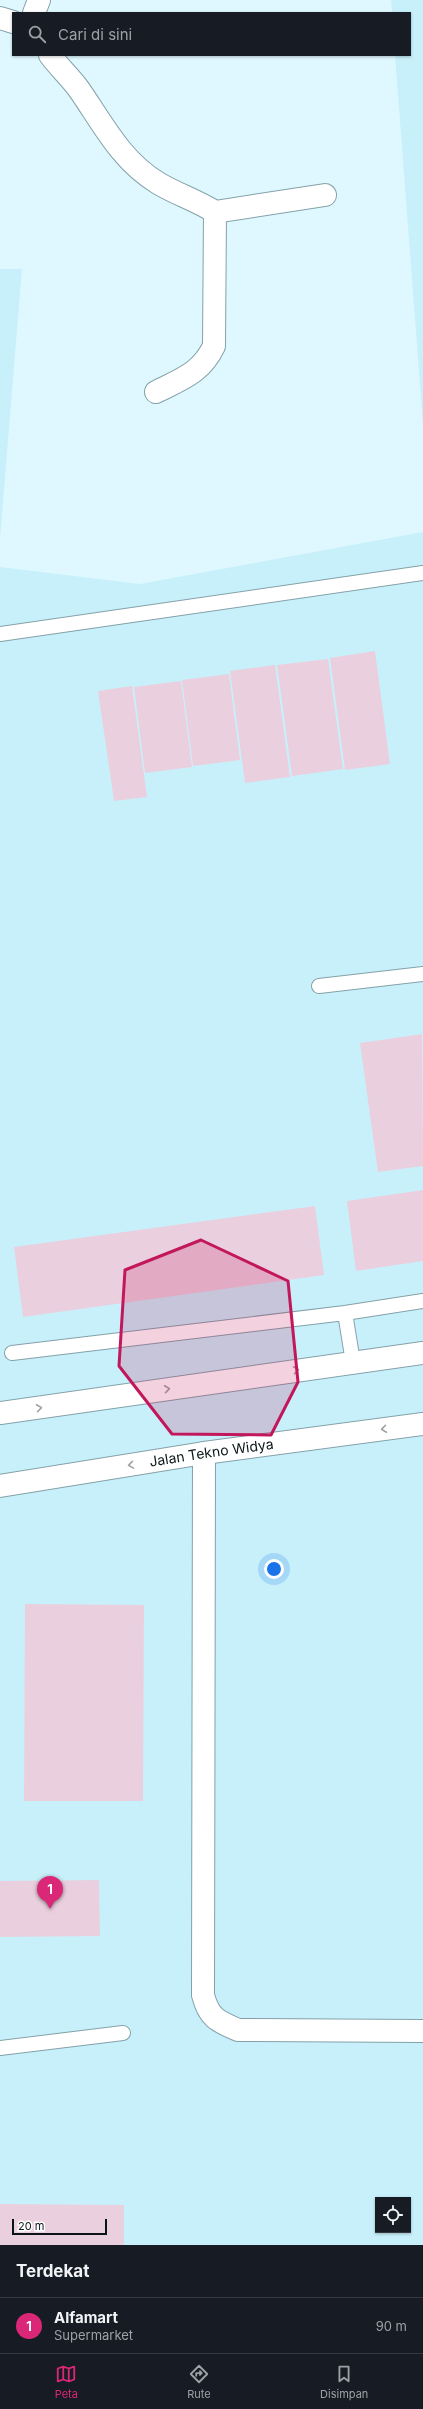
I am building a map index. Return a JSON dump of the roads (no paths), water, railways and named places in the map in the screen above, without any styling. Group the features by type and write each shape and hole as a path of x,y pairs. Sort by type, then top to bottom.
{"street":[{"path":"34,12 39,0"},
{"path":"0,18 12,22"},
{"path":"51,56 77,87 99,122 125,157 158,183 194,199 215,212 325,195"},
{"path":"156,392 190,375 207,361 214,346 215,212"},
{"path":"0,1413 423,1353"},
{"name":"Jalan Tekno Widya","path":"0,1486 204,1454 423,1424"},
{"path":"204,1454 203,1995 207,2010 217,2021 238,2030 423,2031"}],"lane":[{"path":"0,634 423,574"},
{"path":"319,986 423,974"},
{"path":"12,1353 345,1313 423,1301"},
{"path":"345,1313 353,1362"},
{"path":"0,2048 123,2032"}],"place":[{"name":"Alfamart","path":"50,1909"}]}
